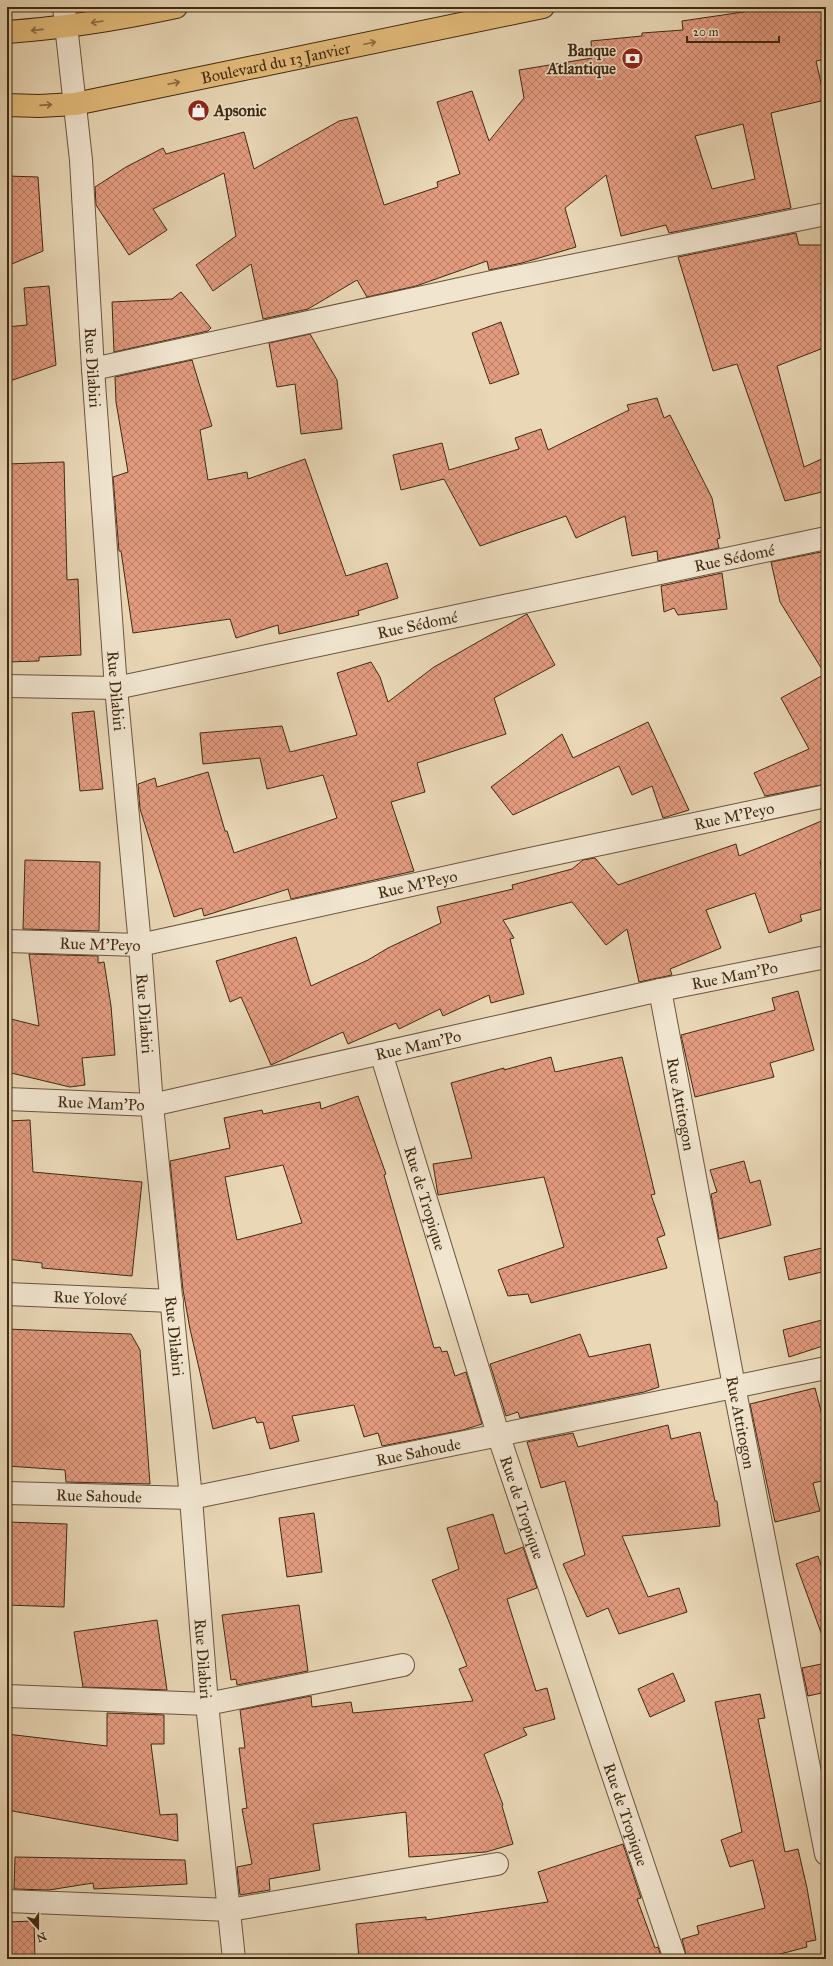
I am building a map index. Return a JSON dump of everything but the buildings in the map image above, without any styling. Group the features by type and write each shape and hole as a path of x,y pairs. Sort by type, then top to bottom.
{"highway":[{"path":"7,32 65,17 128,17 176,7"},
{"name":"Boulevard du 13 Janvier","path":"7,105 39,106 75,104 543,7"}],"street":[{"name":"Rue Dilabiri","path":"65,17 81,160 93,369 116,688 140,945 152,1105 191,1498 207,1704 234,1959"},
{"path":"93,369 492,282 826,214"},
{"name":"Rue Sédomé","path":"7,686 116,688 826,538"},
{"name":"Rue M'Peyo","path":"7,941 140,945 516,862 826,796"},
{"name":"Rue Mam'Po","path":"7,1099 152,1105 660,990 826,957"},
{"name":"Rue Attitogon","path":"660,990 734,1386 826,1854"},
{"name":"Rue de Tropique","path":"381,1053 498,1434 675,1959"},
{"name":"Rue Yolové","path":"7,1294 172,1301"},
{"name":"Rue Sahoude","path":"7,1493 191,1498 826,1368"},
{"path":"7,1696 207,1704 403,1665"},
{"path":"7,1901 230,1910 497,1864"}],"place":[{"name":"Banque Atlantique","path":"632,59"},
{"name":"Apsonic","path":"199,110"}]}
